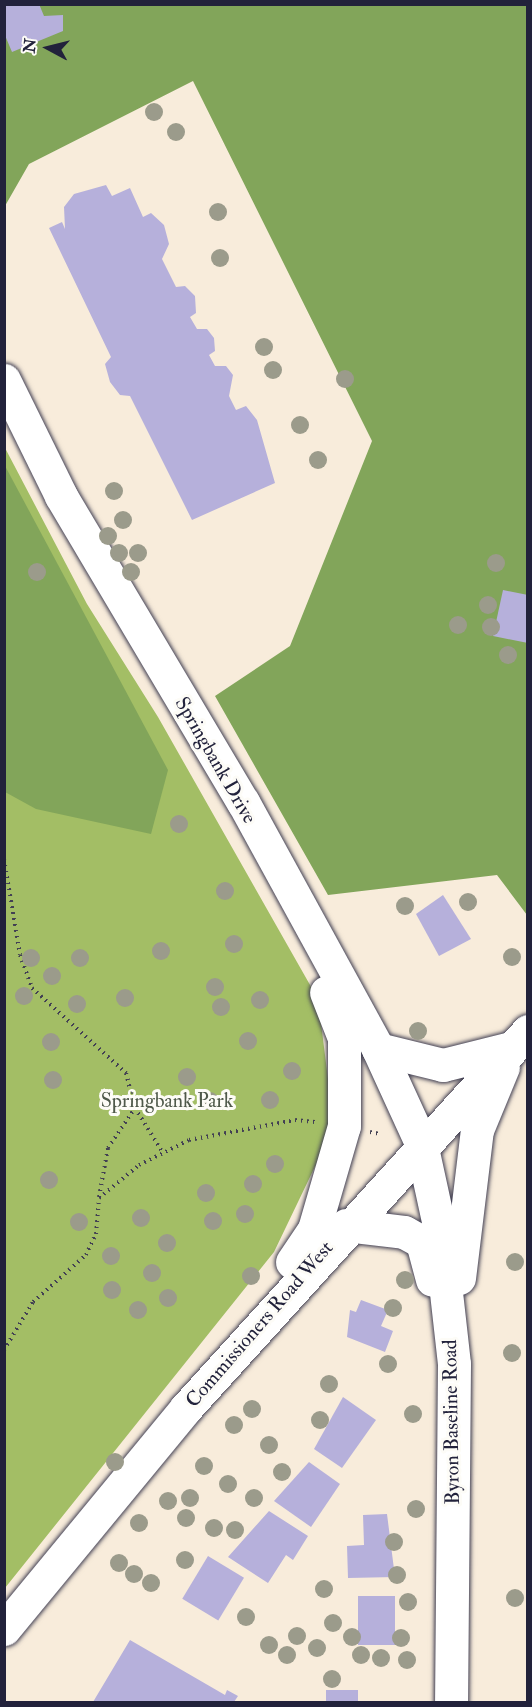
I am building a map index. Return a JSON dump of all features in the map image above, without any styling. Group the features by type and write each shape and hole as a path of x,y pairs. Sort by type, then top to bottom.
{"main road":[{"name":"Springbank Drive","path":"4,380 61,496 243,802 290,897 378,1049 421,1143"},
{"path":"207,1384 314,1229 344,1126 344,1038 290,897"},
{"path":"378,1049 443,1065 519,1040"},
{"path":"454,1364 464,1204 477,1130 519,1040"},
{"name":"Commissioners Road West","path":"4,1629 207,1384 346,1225 519,1040"},
{"name":"Byron Baseline Road","path":"421,1143 438,1221 454,1364 451,1702"},
{"path":"346,1225 404,1232 422,1242 454,1364"}],"path":[{"path":"4,859 20,955 32,988 126,1073 135,1108 163,1153"},
{"path":"4,1350 33,1302 86,1255 96,1234 99,1198 108,1148 135,1108"},
{"path":"99,1198 163,1153 189,1140 295,1120 344,1126 380,1134"}],"green space":[{"path":"5,5 527,5 527,915 497,875 328,895 215,696 290,646 372,441 193,81 29,164 5,206"},
{"name":"Springbank Park","path":"4,446 87,604 158,717 318,999 334,1127 274,1252 5,1588"},
{"path":"4,464 168,770 151,834 36,809 5,792"}],"building":[{"path":"4,4 39,4 44,16 63,15 63,31 12,52 4,33"},
{"path":"106,185 112,196 130,188 143,217 151,213 164,225 169,244 162,259 176,287 185,286 195,296 196,313 190,317 197,329 207,329 214,338 215,351 209,355 215,366 226,366 233,375 229,396 236,410 246,406 257,420 275,483 192,520 130,396 120,395 110,382 105,364 111,357 49,228 62,222 65,229 64,207 74,194"},
{"path":"503,590 528,595 528,643 493,636"},
{"path":"443,895 471,939 439,956 416,914"},
{"path":"361,1300 388,1310 381,1326 393,1331 385,1352 347,1337 350,1310 356,1312"},
{"path":"343,1397 376,1420 342,1468 314,1449"},
{"path":"309,1462 340,1484 311,1527 274,1501"},
{"path":"269,1511 308,1536 293,1560 286,1555 268,1583 228,1557"},
{"path":"387,1514 395,1577 348,1578 347,1546 364,1545 363,1515"},
{"path":"208,1556 244,1578 218,1620 182,1599"},
{"path":"358,1596 395,1596 395,1645 358,1645"},
{"path":"130,1640 225,1695 227,1690 238,1696 234,1702 93,1702"},
{"path":"326,1690 358,1690 358,1702 326,1702"}]}
